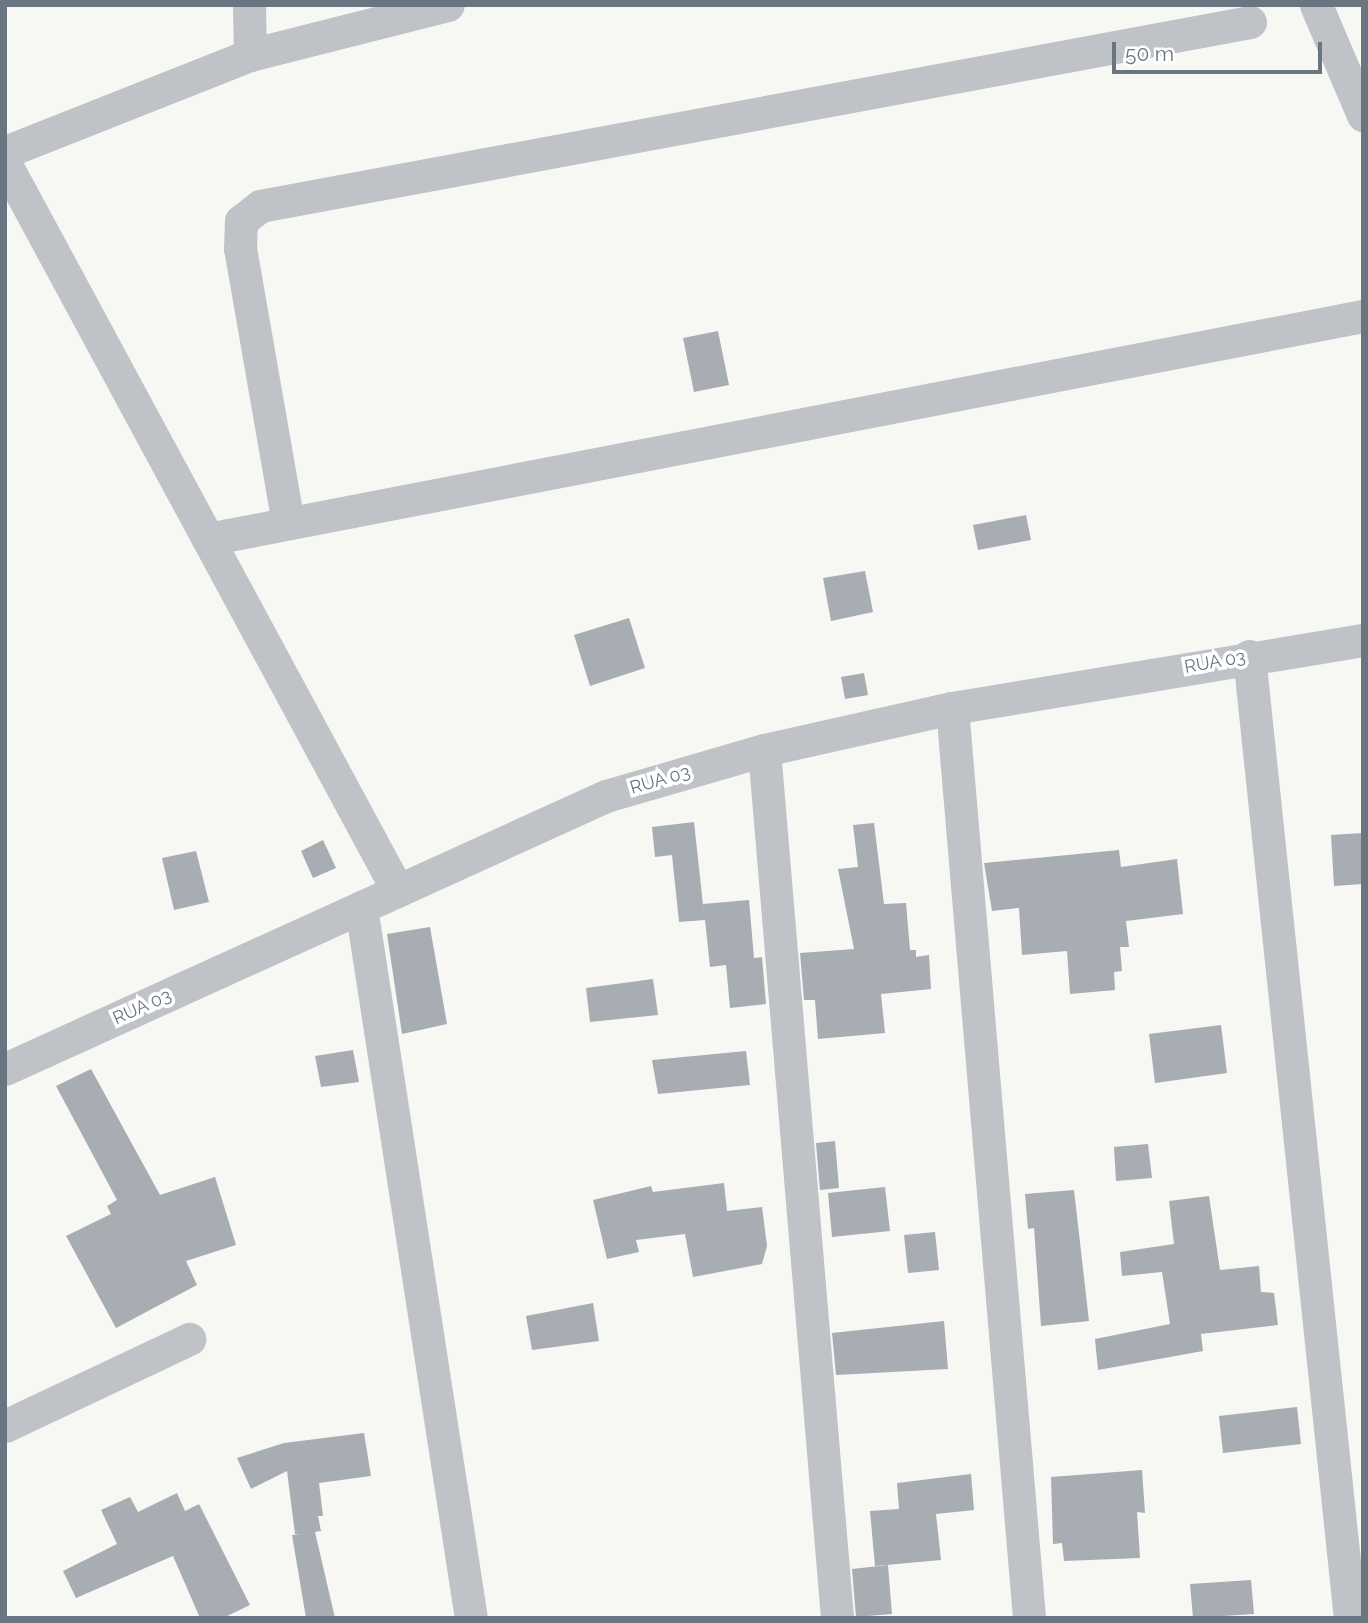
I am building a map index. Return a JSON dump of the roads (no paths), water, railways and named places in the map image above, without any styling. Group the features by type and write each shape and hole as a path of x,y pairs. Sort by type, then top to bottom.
{"street":[{"path":"249,5 250,55"},
{"path":"5,152 250,55 448,5"},
{"path":"1316,5 1363,115"},
{"path":"288,523 240,249 241,221 260,206 1250,22"},
{"path":"5,163 398,891"},
{"path":"208,538 1363,316"},
{"name":"RUA 03","path":"5,1069 606,796 764,750 952,708 1249,656 1363,640"},
{"path":"1249,656 1350,1618"},
{"path":"952,708 1029,1618"},
{"path":"764,750 837,1618"},
{"path":"361,907 471,1618"},
{"path":"5,1426 189,1339"}]}
